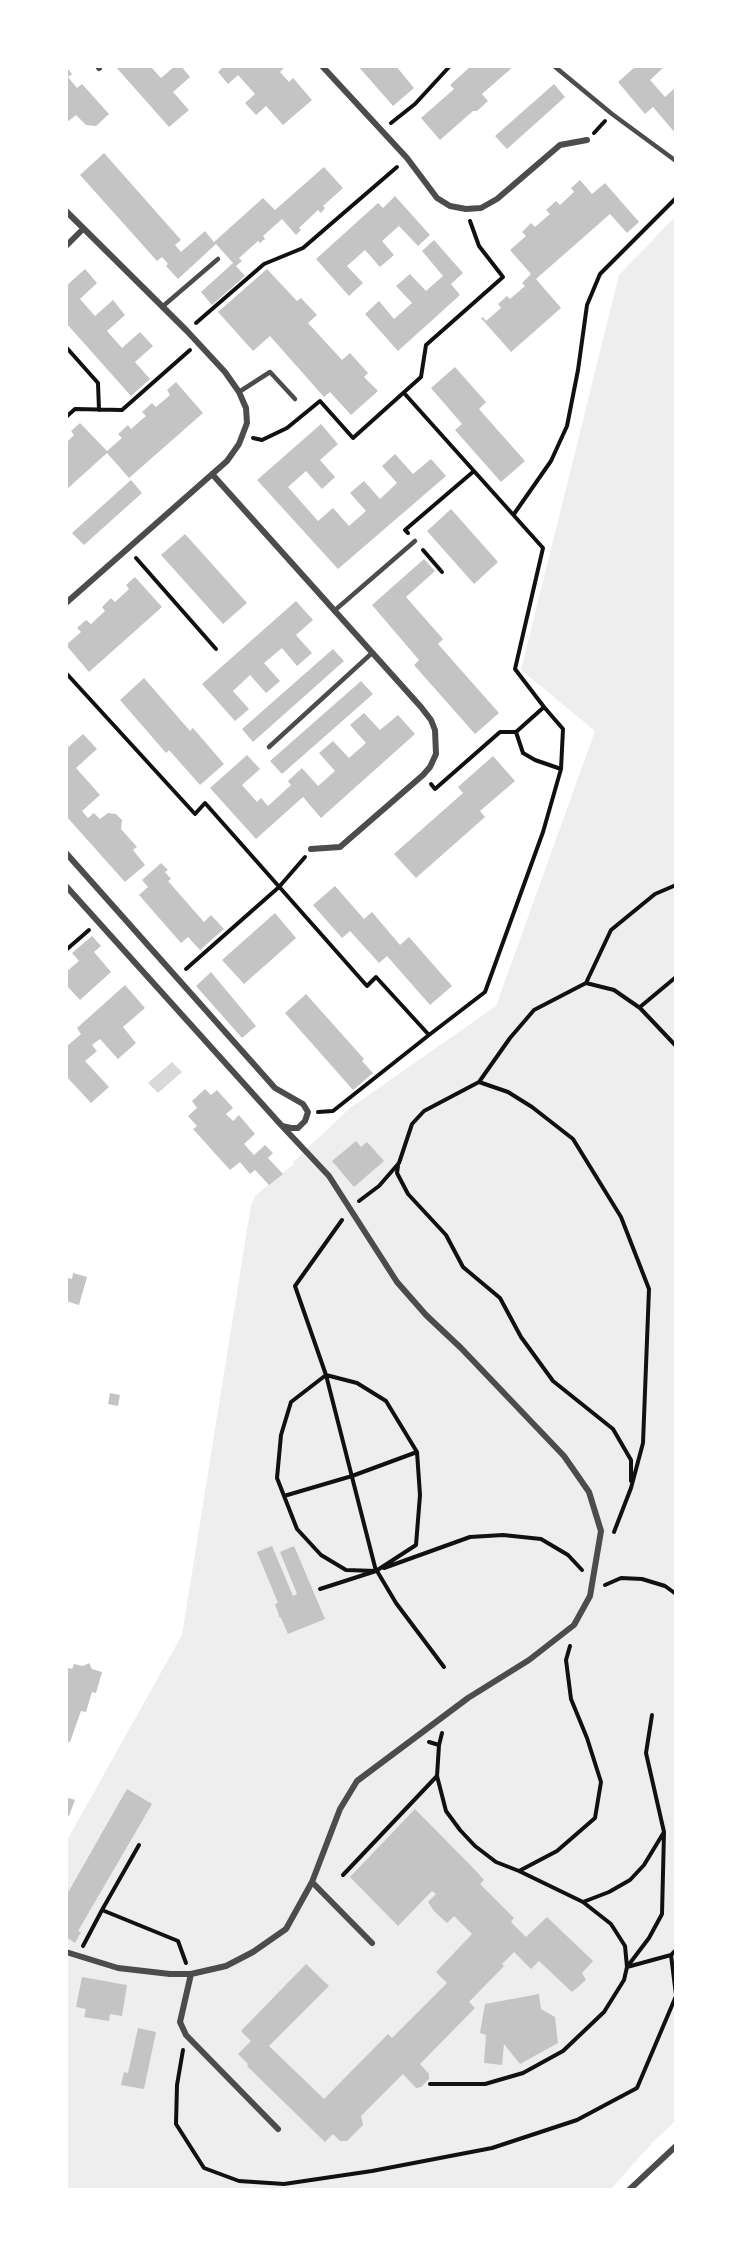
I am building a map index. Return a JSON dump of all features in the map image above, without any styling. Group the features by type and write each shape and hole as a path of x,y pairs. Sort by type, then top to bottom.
{"street":[{"path":"322,66 407,158 437,198 450,206 466,209 481,208 497,199 560,145 587,140"},
{"path":"66,211 225,372 239,392 246,408 247,423 243,436 227,461 66,603"},
{"path":"66,246 84,229"},
{"path":"212,474 432,720 437,742 436,754 423,775 340,847 311,849"},
{"path":"66,853 275,1088 283,1095 303,1104 308,1112 305,1121 298,1128 282,1126"},
{"path":"66,886 329,1176 397,1282 426,1315 461,1348 564,1456 589,1492 601,1531 590,1596 574,1625 529,1660 461,1703 357,1781 340,1809 312,1882 286,1929 253,1952 226,1966 191,1974 118,1968 79,1954 66,1952"},
{"path":"312,1882 372,1943"},
{"path":"191,1974 180,2022 186,2035 278,2129"},
{"path":"629,2190 676,2146"}],"lane":[{"path":"554,66 612,114 676,161"},
{"path":"162,307 218,259"},
{"path":"239,392 270,372 295,399"},
{"path":"334,611 415,541"},
{"path":"269,747 372,653"}],"path":[{"path":"381,131 415,104 450,66"},
{"path":"587,140 612,114"},
{"path":"187,331 264,264 303,248 407,158"},
{"path":"514,514 551,461 567,426 587,305 600,274 676,198"},
{"path":"262,440 286,428 320,400 353,438 421,377 426,345 503,277 479,246 466,209"},
{"path":"66,417 75,409 122,411 197,343"},
{"path":"66,347 98,383 99,410"},
{"path":"308,1112 333,1112 485,992 543,832 561,770 563,729 515,669 543,548 404,393"},
{"path":"442,572 405,530 474,471"},
{"path":"128,549 216,649"},
{"path":"66,673 195,814 205,804 367,986 376,976 429,1035"},
{"path":"423,775 435,789 500,732 516,732 544,707"},
{"path":"516,732 523,753 561,770"},
{"path":"176,977 279,887 311,849"},
{"path":"631,1488 630,1460 613,1428 553,1381 521,1337 500,1298 463,1267 446,1235 408,1194 397,1173 412,1124 424,1111 479,1082 510,1038 534,1010 586,982 610,930 655,894 676,885"},
{"path":"66,950 98,921"},
{"path":"640,1008 676,977"},
{"path":"586,982 614,990 640,1008 676,1046"},
{"path":"479,1082 508,1092 532,1107 573,1139 621,1216 649,1289 643,1443 631,1488 610,1542"},
{"path":"399,1163 379,1186 350,1209 295,1286 326,1376 376,1571 396,1603 444,1667"},
{"path":"326,1376 357,1383 386,1401 417,1452 420,1495 416,1545 376,1571 346,1570 321,1555 297,1529 277,1478 280,1435 291,1402 326,1376"},
{"path":"284,1496 352,1476 417,1452"},
{"path":"320,1590 470,1537 503,1535 541,1539 568,1555 586,1574 590,1596 604,1585 621,1578 642,1579 665,1586 676,1594"},
{"path":"519,1872 556,1851 595,1818 601,1782 571,1699 566,1660 574,1625"},
{"path":"627,1967 649,1938 662,1914 664,1832 646,1753 652,1714"},
{"path":"430,2084 485,2084 524,2073 563,2051 604,2012 624,1980 627,1967 625,1946 612,1924 583,1902 496,1862 460,1830 447,1811 437,1776 439,1745"},
{"path":"343,1875 437,1776"},
{"path":"583,1902 609,1892 630,1880 644,1865 664,1832"},
{"path":"79,1954 140,1845"},
{"path":"102,1910 178,1941 191,1974"},
{"path":"627,1967 671,1955 676,1950"},
{"path":"186,2035 177,2085 177,2124 204,2168 238,2181 284,2184 372,2171 492,2148 577,2120 637,2088 676,1995 671,1955"}],"shaded area":[{"path":"676,216 676,2120 610,2190 66,2190 66,1842 182,1635 251,1205 256,1195 294,1164 293,1162 350,1108 496,1006 595,731 521,670 619,275"},
{"path":"172,1062 182,1072 158,1093 148,1083"}],"building":[{"path":"115,66 150,66 161,78 175,66 181,66 190,77 173,92 189,110 169,127"},
{"path":"224,66 282,66 284,68 280,72 289,82 293,78 312,100 283,125 266,106 256,115 245,103 255,94 238,75 228,84 218,72"},
{"path":"358,66 396,66 414,88 393,106"},
{"path":"471,66 514,66 482,94 488,101 440,140 421,118 454,89 450,85"},
{"path":"636,66 665,66 650,80 665,97 676,87 676,134 653,107 645,114 618,82"},
{"path":"66,67 72,74 68,77 77,88 82,84 109,114 96,126 86,125 76,115 66,123"},
{"path":"554,84 565,97 507,149 495,136"},
{"path":"104,153 181,240 175,245 181,252 205,231 214,242 263,198 275,210 324,167 343,188 323,206 325,208 321,213 318,210 299,228 301,230 296,235 282,219 263,236 265,239 260,243 258,241 239,258 242,261 236,266 245,276 212,305 201,292 233,263 216,244 178,279 166,266 168,264 162,257 157,261 80,175"},
{"path":"580,180 592,194 605,183 639,222 627,233 610,214 536,279 561,308 511,352 481,318 483,317 486,321 501,308 498,304 507,296 510,299 525,286 522,283 531,274 510,250 526,236 522,232 531,223 535,227 550,214 546,210 556,201 560,205 574,192 571,188"},
{"path":"395,196 430,235 418,246 399,226 382,241 394,255 380,267 365,250 347,266 363,283 349,296 316,259 378,203 383,208"},
{"path":"434,240 463,273 451,284 460,295 398,351 365,314 379,301 394,319 412,303 396,286 410,274 426,291 443,276 422,251"},
{"path":"85,269 97,283 80,299 95,316 113,300 125,315 107,331 122,348 140,332 153,346 135,362 150,379 131,396 66,323 66,286"},
{"path":"267,269 297,301 301,298 317,315 308,323 342,360 350,353 368,373 364,377 378,391 351,415 330,392 324,397 270,336 253,351 218,312"},
{"path":"455,367 486,402 479,409 525,461 501,482 455,430 462,424 431,388"},
{"path":"176,382 203,413 129,478 107,453 66,490 66,443 74,435 71,431 80,423 107,451 122,438 118,434 128,425 131,429 146,416 142,412 152,403 156,407 170,395 167,390"},
{"path":"321,424 338,444 320,460 335,477 322,489 306,471 288,487 318,521 333,508 349,526 366,511 350,493 364,481 380,499 397,483 382,466 395,454 413,474 431,459 446,476 338,569 257,480"},
{"path":"131,480 142,493 84,545 72,533"},
{"path":"451,509 498,562 474,584 427,531"},
{"path":"185,534 247,603 223,624 161,555"},
{"path":"424,559 435,571 406,597 443,639 438,644 499,713 475,734 414,665 419,660 372,605"},
{"path":"135,577 162,607 89,672 66,645 81,632 77,628 86,620 91,624 105,611 102,607 111,598 115,602 129,589 126,585"},
{"path":"296,601 313,620 296,635 312,653 297,666 282,648 264,663 280,681 266,693 250,675 233,691 249,709 235,721 202,684"},
{"path":"333,649 344,661 253,742 242,729"},
{"path":"144,678 190,731 193,728 224,764 200,785 169,750 166,753 120,700"},
{"path":"361,681 373,694 282,774 270,761"},
{"path":"364,713 380,730 398,715 415,734 321,818 303,797 256,839 210,788 247,755 260,769 242,785 257,802 261,798 268,806 291,785 288,781 302,768 318,786 335,771 319,753 333,741 349,758 366,743 350,725"},
{"path":"83,734 97,749 76,768 100,795 82,811 88,818 94,813 100,819 108,813 116,814 122,820 121,829 137,847 133,850 145,865 125,882 66,816 66,749"},
{"path":"493,756 515,781 480,811 485,817 416,878 394,854 463,793 458,787"},
{"path":"161,863 168,870 165,872 171,879 168,881 204,922 211,915 224,929 200,950 188,937 181,943 139,895 148,887 142,880"},
{"path":"335,886 364,919 372,912 400,945 409,937 452,986 430,1005 387,956 379,963 350,931 342,938 313,905"},
{"path":"275,913 296,938 244,984 222,960"},
{"path":"92,936 101,946 94,952 111,972 80,1000 66,985 66,972 79,961 72,953"},
{"path":"211,972 256,1026 242,1038 196,986"},
{"path":"125,985 145,1008 123,1027 136,1043 118,1059 100,1039 92,1045 97,1051 85,1061 109,1087 91,1103 66,1076 66,1047 81,1034 77,1028"},
{"path":"306,994 364,1059 362,1061 373,1073 353,1090 285,1013"},
{"path":"205,1089 211,1095 217,1090 233,1108 226,1114 233,1121 239,1115 255,1134 244,1144 254,1155 265,1145 273,1153 268,1158 283,1174 269,1185 255,1170 250,1174 240,1162 230,1170 193,1129 197,1126 188,1116 197,1108 192,1101"},
{"path":"356,1141 361,1147 367,1142 384,1161 354,1187 332,1161"},
{"path":"73,1273 87,1277 79,1305 66,1301 66,1277 72,1279"},
{"path":"110,1393 120,1395 118,1406 108,1404"},
{"path":"272,1546 293,1596 297,1594 280,1552 294,1546 325,1619 288,1634 278,1616 275,1604 278,1603 257,1552"},
{"path":"89,1663 92,1669 102,1672 96,1693 92,1692 86,1712 81,1711 70,1742 66,1741 66,1667 72,1669 74,1664 83,1666"},
{"path":"127,1789 152,1804 78,1931 81,1932 75,1943 66,1937 66,1896"},
{"path":"66,1797 75,1800 69,1816 66,1815"},
{"path":"415,1809 484,1880 480,1884 514,1918 511,1922 526,1937 547,1917 593,1961 582,1973 586,1980 572,1992 539,1961 531,1969 514,1952 502,1964 504,1966 469,2002 475,2008 420,2064 429,2074 429,2079 421,2087 416,2088 403,2074 361,2116 363,2125 347,2141 340,2141 333,2134 325,2142 247,2066 248,2064 238,2054 251,2041 241,2031 306,1964 329,1986 269,2046 324,2099 388,2034 392,2038 447,1983 436,1972 472,1934 454,1916 447,1923 434,1911 428,1902 436,1894 432,1891 398,1926 350,1877"},
{"path":"82,1977 127,1985 122,2016 110,2014 109,2021 84,2017 86,2009 76,2007"},
{"path":"539,1994 541,2009 555,2017 558,2043 520,2064 504,2044 502,2065 484,2063 486,2035 480,2033 485,2004"},
{"path":"138,2028 156,2032 144,2089 121,2085 124,2072 128,2073"}]}
